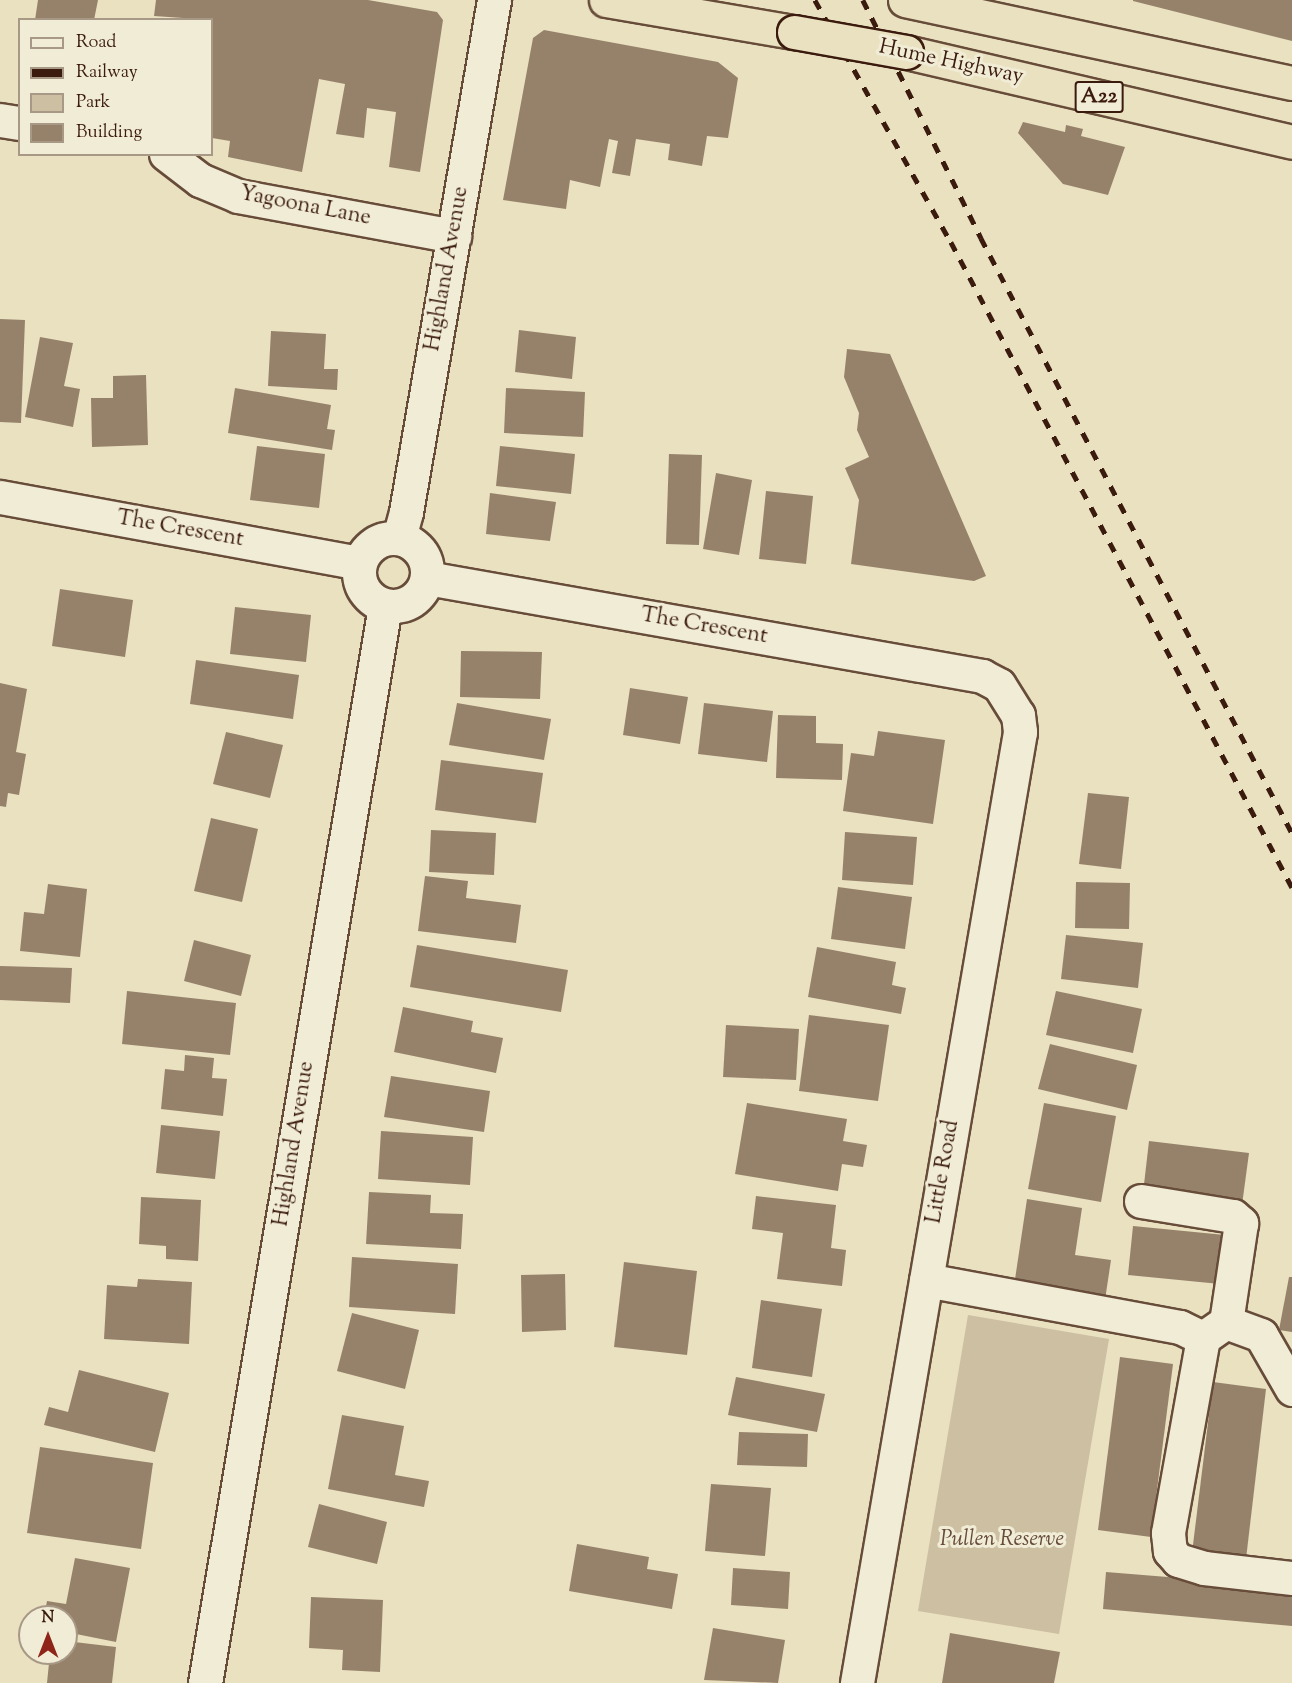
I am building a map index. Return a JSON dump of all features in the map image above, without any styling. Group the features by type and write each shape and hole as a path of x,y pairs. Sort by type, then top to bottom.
{"highway":[{"name":"Hume Highway","path":"606,0 906,52 1292,142"},
{"name":"A22","path":"905,0 1292,83"}],"street":[{"name":"Highland Avenue","path":"399,538 494,0"},
{"path":"0,120 18,123"},
{"name":"Yagoona Lane","path":"168,156 200,180 238,196 454,236"},
{"name":"The Crescent","path":"0,498 359,563"},
{"path":"399,538 409,541 424,557 427,578 416,597 396,606 385,606 367,594 361,585 359,563 370,546 378,540 399,538"},
{"name":"The Crescent","path":"427,578 982,676"},
{"name":"Highland Avenue","path":"205,1683 385,606"},
{"name":"Little Road","path":"857,1683 1020,732 1018,715 1011,698 999,685 982,676"},
{"path":"1141,1201 1233,1216 1241,1223 1168,1533 1170,1551 1178,1560 1204,1568 1292,1578"},
{"path":"926,1280 1180,1327 1261,1335 1292,1389"}],"green space":[{"name":"Pullen Reserve","path":"968,1315 1109,1339 1059,1634 918,1611"}],"building":[{"path":"38,0 98,0 94,18 35,18"},
{"path":"156,0 368,0 437,12 443,20 420,172 389,167 396,112 367,108 364,138 336,134 345,84 319,79 302,172 228,157 230,141 213,138 213,18 154,16"},
{"path":"1292,0 1292,41 1133,1"},
{"path":"544,30 718,62 738,78 728,138 707,136 702,166 668,160 670,144 636,139 630,176 612,173 618,141 609,139 600,187 570,180 566,209 503,200 533,38"},
{"path":"1023,122 1065,132 1066,125 1083,129 1081,136 1125,147 1108,195 1063,184 1018,133"},
{"path":"0,319 25,320 21,423 0,422"},
{"path":"519,330 576,337 572,379 515,372"},
{"path":"271,331 326,334 324,369 338,369 337,390 268,386"},
{"path":"40,337 73,343 64,386 80,389 73,427 25,417"},
{"path":"847,349 890,354 986,576 974,581 851,564 859,500 845,468 869,457 857,430 859,413 844,377"},
{"path":"146,375 148,445 92,447 91,398 113,398 113,376"},
{"path":"235,388 331,405 327,429 335,430 332,450 228,433"},
{"path":"506,388 585,392 583,437 504,433"},
{"path":"257,446 325,454 319,508 250,500"},
{"path":"500,446 575,454 571,494 496,486"},
{"path":"669,454 702,455 699,545 666,544"},
{"path":"716,473 752,480 739,555 703,549"},
{"path":"766,491 813,496 806,564 759,559"},
{"path":"490,493 556,502 550,541 486,534"},
{"path":"60,589 133,600 125,657 52,646"},
{"path":"235,607 311,615 306,662 230,654"},
{"path":"461,651 542,652 540,699 460,697"},
{"path":"196,660 299,675 293,719 190,704"},
{"path":"0,683 27,689 16,752 26,754 19,795 8,793 6,807 0,806"},
{"path":"630,688 688,697 680,744 623,735"},
{"path":"457,703 551,719 544,760 449,745"},
{"path":"704,703 773,711 767,762 698,754"},
{"path":"778,715 816,716 816,743 843,744 842,780 776,778"},
{"path":"878,731 945,740 933,824 843,811 851,753 874,756"},
{"path":"226,732 283,745 270,798 213,784"},
{"path":"441,760 543,773 536,823 435,810"},
{"path":"1088,793 1129,797 1121,869 1079,864"},
{"path":"211,818 258,829 242,902 194,891"},
{"path":"431,830 496,833 494,875 429,872"},
{"path":"845,832 917,837 913,885 842,880"},
{"path":"425,876 468,881 466,898 521,905 516,943 418,931"},
{"path":"1076,882 1130,883 1129,929 1075,928"},
{"path":"48,884 87,889 80,957 20,951 24,912 44,914"},
{"path":"838,887 912,897 905,949 831,939"},
{"path":"1066,935 1143,943 1138,988 1061,979"},
{"path":"194,940 251,955 241,996 184,981"},
{"path":"417,945 568,970 561,1012 410,987"},
{"path":"817,947 896,962 892,985 906,988 901,1014 808,997"},
{"path":"0,966 72,968 70,1003 0,1000"},
{"path":"127,991 236,1003 230,1055 122,1044"},
{"path":"1056,991 1142,1009 1133,1053 1046,1035"},
{"path":"403,1007 473,1021 471,1032 503,1038 496,1073 394,1052"},
{"path":"809,1015 889,1025 878,1101 799,1091"},
{"path":"726,1025 799,1029 796,1080 723,1077"},
{"path":"1050,1044 1137,1065 1127,1110 1038,1089"},
{"path":"185,1055 214,1058 212,1078 227,1079 223,1116 161,1109 165,1069 184,1071"},
{"path":"391,1076 490,1091 484,1132 384,1117"},
{"path":"747,1103 847,1119 843,1141 867,1145 863,1167 842,1164 838,1191 735,1174"},
{"path":"1044,1103 1116,1116 1101,1202 1028,1189"},
{"path":"161,1125 220,1131 215,1179 156,1173"},
{"path":"381,1131 473,1137 470,1185 378,1179"},
{"path":"1149,1141 1249,1153 1242,1205 1143,1193"},
{"path":"369,1192 431,1195 430,1213 463,1214 461,1249 366,1244"},
{"path":"756,1196 836,1205 831,1248 846,1250 842,1286 777,1279 783,1233 752,1229"},
{"path":"141,1197 201,1200 198,1261 166,1259 166,1246 139,1244"},
{"path":"1027,1199 1082,1208 1075,1255 1111,1260 1105,1300 1014,1286"},
{"path":"1133,1226 1225,1235 1220,1284 1128,1275"},
{"path":"352,1257 458,1264 455,1314 349,1307"},
{"path":"624,1262 697,1271 687,1355 614,1347"},
{"path":"565,1274 566,1330 522,1332 521,1275"},
{"path":"1289,1277 1292,1277 1292,1332 1279,1330"},
{"path":"138,1279 192,1282 189,1344 104,1339 107,1285 137,1287"},
{"path":"761,1300 822,1309 812,1377 752,1368"},
{"path":"352,1313 419,1330 405,1389 337,1371"},
{"path":"1120,1357 1173,1364 1151,1537 1098,1530"},
{"path":"79,1370 169,1393 155,1452 44,1425 49,1407 68,1412"},
{"path":"736,1377 825,1394 817,1432 728,1415"},
{"path":"1213,1382 1266,1389 1246,1559 1192,1553"},
{"path":"342,1415 404,1426 395,1475 429,1481 424,1507 328,1489"},
{"path":"739,1432 808,1434 807,1467 737,1465"},
{"path":"40,1447 153,1463 141,1549 27,1533"},
{"path":"711,1484 771,1488 765,1556 705,1551"},
{"path":"319,1504 387,1522 377,1564 308,1547"},
{"path":"577,1544 649,1557 647,1569 678,1574 672,1609 569,1591"},
{"path":"75,1558 130,1568 116,1642 78,1634 78,1605 46,1605 47,1601 66,1604"},
{"path":"733,1568 790,1572 788,1609 731,1605"},
{"path":"1106,1572 1292,1587 1292,1626 1103,1609"},
{"path":"311,1597 383,1600 380,1672 342,1670 343,1650 309,1648"},
{"path":"713,1628 785,1640 778,1683 704,1680"},
{"path":"950,1633 1060,1652 1054,1683 942,1683"},
{"path":"78,1642 116,1647 112,1683 47,1683 49,1665 78,1665"}],"railway":[{"path":"815,0 951,242 1292,887"},
{"path":"863,0 981,238 1292,833"}]}
